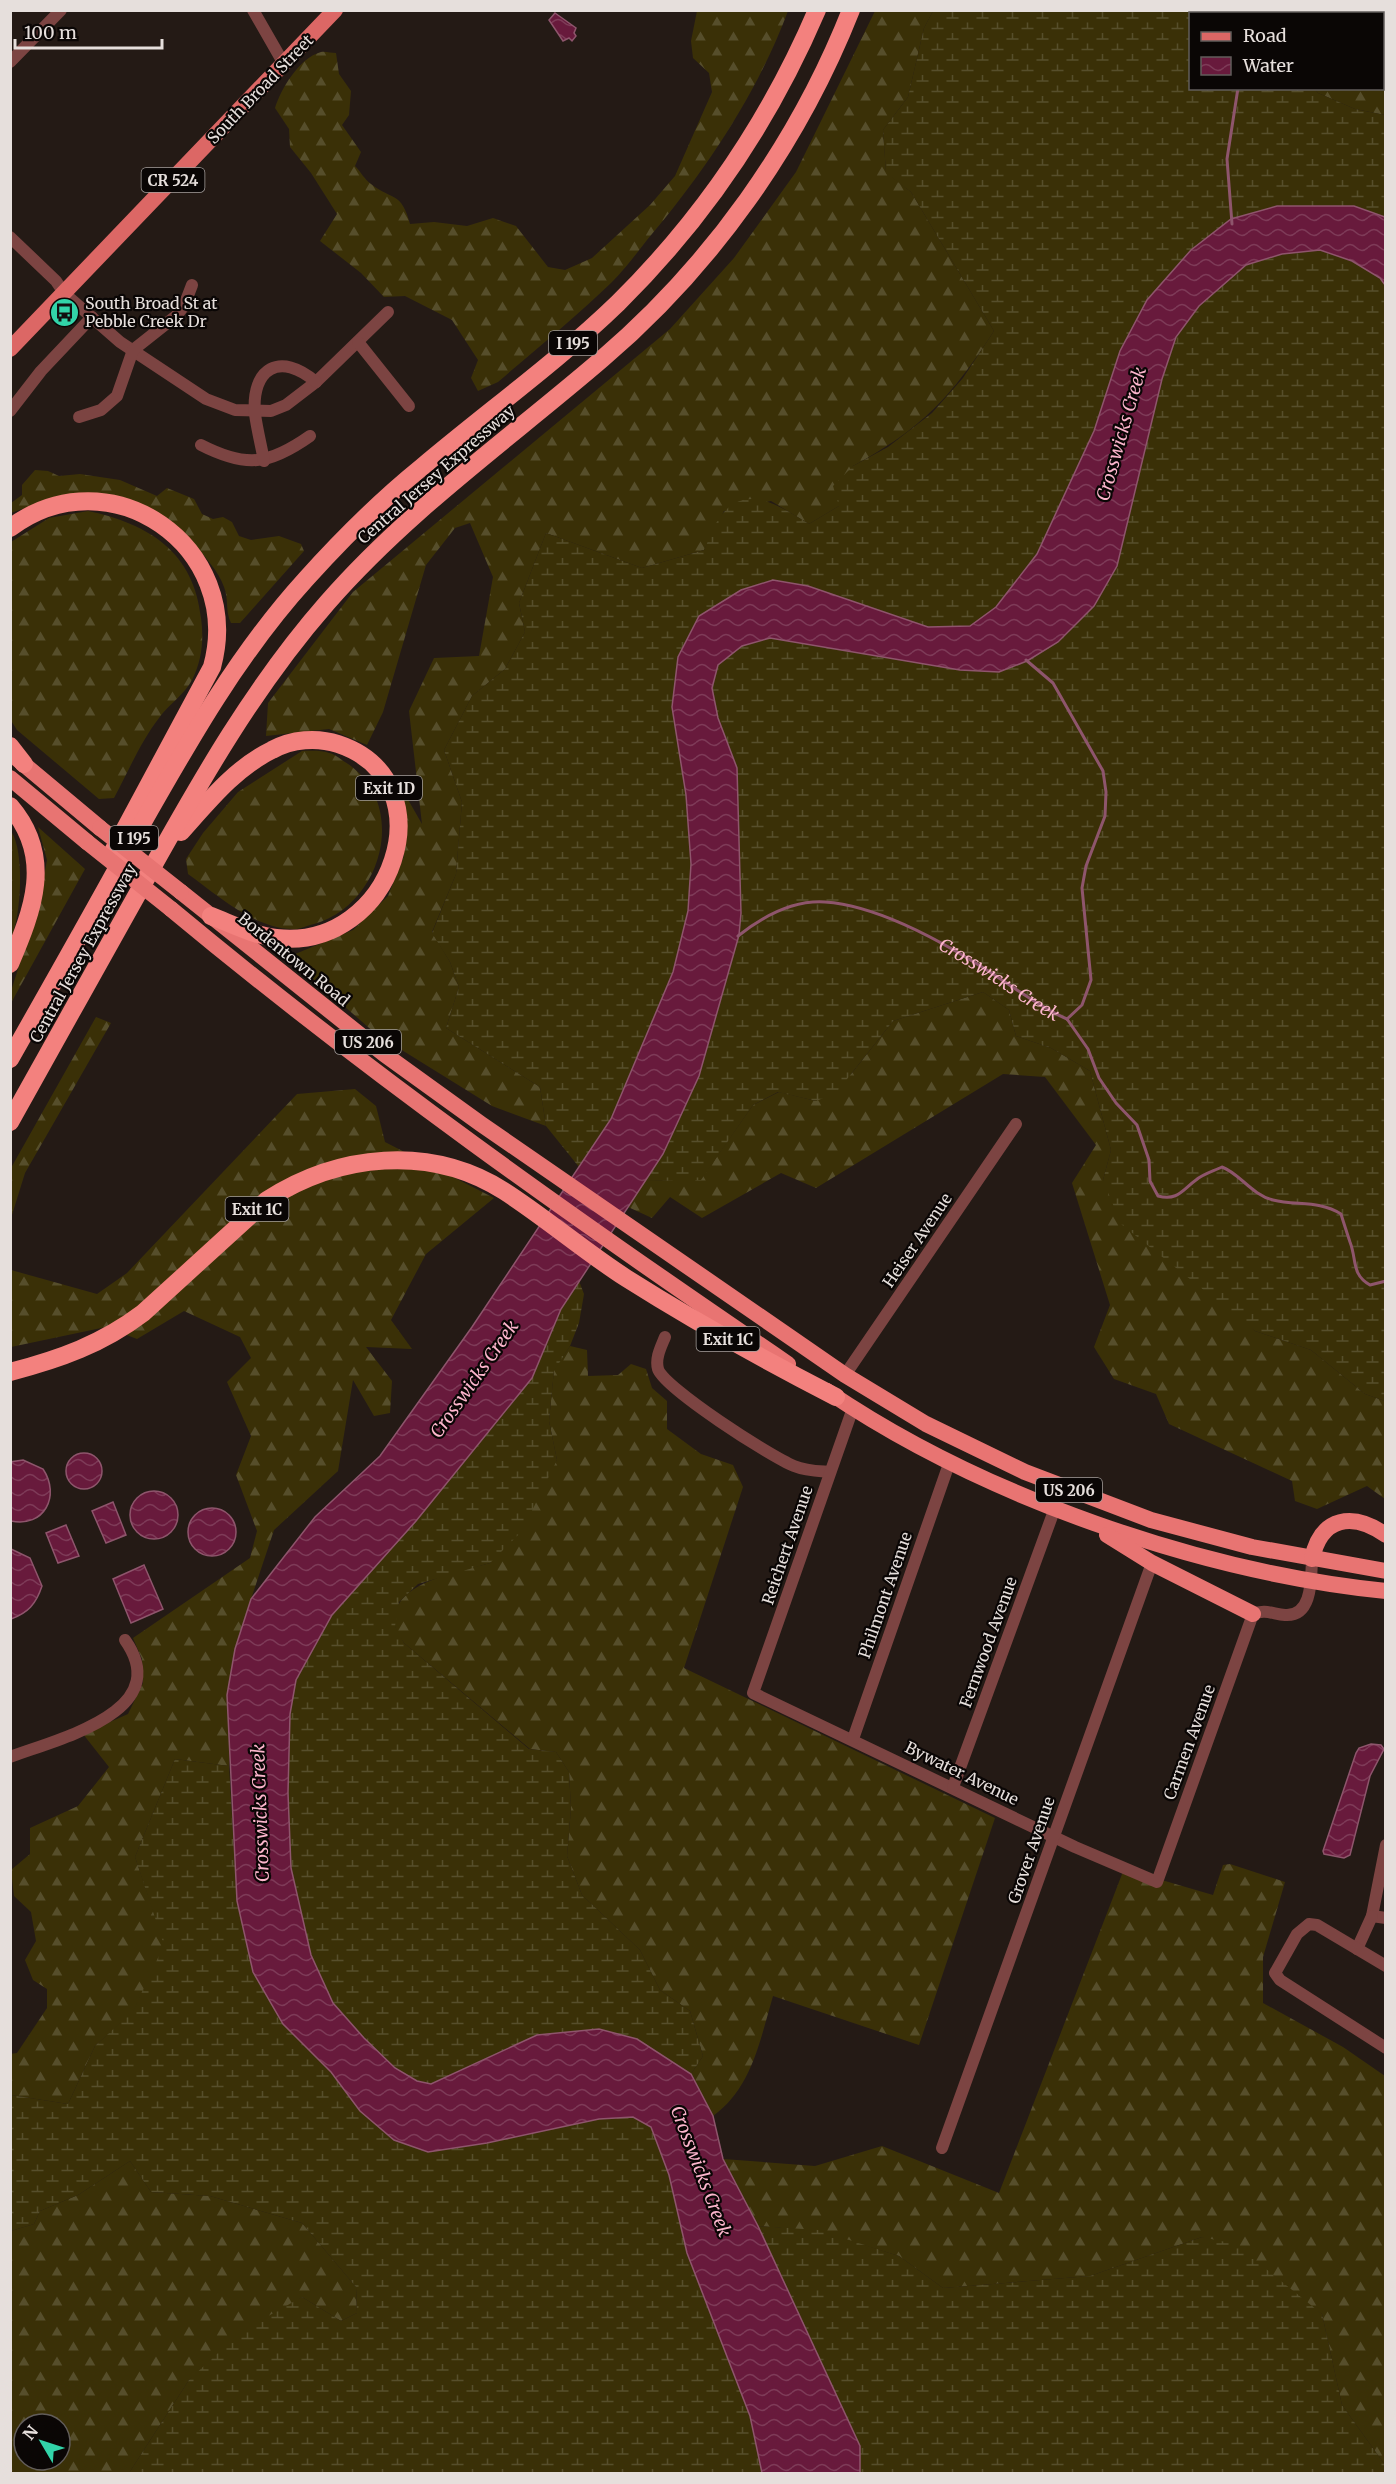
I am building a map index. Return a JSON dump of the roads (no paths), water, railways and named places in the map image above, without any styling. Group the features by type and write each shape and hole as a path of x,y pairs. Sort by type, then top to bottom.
{"highway":[{"name":"Central Jersey Expressway","path":"10,1059 186,745 225,683 268,624 318,566 380,503 583,335 650,270 681,235 736,161 801,47 815,10"},
{"name":"Central Jersey Expressway","path":"10,1122 241,715 293,643 327,602 401,526 632,333 704,256 762,179 807,104 841,35 850,10"},
{"path":"841,35 856,10"},
{"path":"10,528 50,507 86,501 120,505 153,518 180,539 202,568 215,599 218,633 216,651 206,681 132,813 10,1054"},
{"name":"Exit 1D","path":"158,858 239,772 258,758 285,744 301,740 332,742 359,753 380,771 396,809 397,841 384,884 363,910 349,921 321,934 289,939 250,931 211,916"},
{"path":"10,746 17,758"},
{"name":"Bordentown Road","path":"17,758 100,828 384,1054 650,1243 845,1375"},
{"name":"US 206","path":"10,777 87,842 391,1085 635,1261 853,1408 950,1461 1081,1518 1182,1551 1311,1580 1386,1591"},
{"path":"10,806 19,816 32,845 36,880 30,917 10,964"},
{"name":"Exit 1C","path":"10,1372 81,1351 123,1329 267,1200 286,1188 327,1170 371,1161 416,1161 437,1164 489,1183 623,1276 694,1320 836,1397"},
{"name":"US 206","path":"845,1375 950,1436 1093,1500 1196,1533 1312,1559 1386,1571"},
{"path":"1081,1518 1152,1563 1253,1614"},
{"path":"1312,1559 1315,1546 1326,1529 1345,1520 1365,1522 1386,1535"}],"main road":[{"name":"South Broad Street","path":"10,349 335,10"}],"street":[{"path":"10,62 61,10"},
{"path":"253,10 284,64"},
{"path":"10,237 56,281 64,293 133,350 206,399 235,410 271,411 286,405 315,382 388,312"},
{"path":"79,417 102,410 117,396 133,350 176,316 184,306 192,285"},
{"path":"10,411 40,371 92,317"},
{"path":"358,342 408,406"},
{"path":"264,461 255,411 259,384 273,367 280,365 295,367 315,382"},
{"path":"201,445 239,461 264,461 282,454 310,436"},
{"name":"Heiser Avenue","path":"845,1375 1016,1124"},
{"path":"665,1337 658,1355 658,1368 663,1377 778,1459 801,1469 830,1472"},
{"name":"Reichert Avenue","path":"753,1693 853,1408"},
{"name":"Philmont Avenue","path":"853,1739 950,1461"},
{"name":"Fernwood Avenue","path":"953,1787 1055,1508"},
{"path":"1253,1614 1268,1611 1286,1615 1295,1613 1304,1607 1311,1580 1312,1559"},
{"name":"Grover Avenue","path":"942,2148 1152,1563"},
{"name":"Carmen Avenue","path":"1157,1882 1253,1614"},
{"path":"10,1757 107,1718 125,1705 135,1684 137,1673 137,1661 125,1640"},
{"name":"Bywater Avenue","path":"753,1693 1157,1882"},
{"path":"1357,1949 1372,1916 1386,1845"},
{"path":"1372,1916 1386,1918"},
{"path":"1386,1966 1317,1925 1305,1924 1275,1973 1280,1980 1386,2048"}],"water":[{"path":"555,13 576,28 574,33 576,36 572,41 569,38 563,41 549,20"},
{"path":"1277,206 1354,206 1385,217 1385,285 1380,278 1352,261 1320,250 1282,254 1246,265 1199,306 1176,337 1162,379 1117,566 1094,606 1058,642 1027,661 999,672 960,670 770,638 742,646 718,665 712,688 718,718 737,768 741,913 739,935 699,1076 663,1154 561,1309 532,1378 416,1521 332,1615 296,1680 290,1714 288,1793 291,1868 311,1955 333,2003 364,2038 395,2068 417,2081 431,2084 537,2035 599,2029 637,2039 691,2074 713,2116 723,2159 758,2226 860,2446 860,2473 762,2473 750,2416 687,2253 669,2175 651,2127 633,2117 599,2119 487,2143 428,2152 394,2140 360,2111 331,2072 283,2024 253,1972 237,1901 227,1695 235,1649 251,1599 315,1517 380,1456 472,1327 611,1119 673,972 688,911 691,864 686,795 672,707 678,657 699,616 741,590 773,580 808,586 928,627 970,626 996,607 1037,554 1094,431 1120,351 1147,300 1191,250 1231,219"},
{"path":"84,1453 97,1458 102,1471 97,1484 84,1489 71,1484 66,1471 71,1458"},
{"path":"23,1460 43,1469 48,1479 49,1499 46,1508 32,1520 11,1521 10,1462"},
{"path":"154,1491 171,1498 178,1515 171,1532 154,1539 137,1532 130,1515 137,1498"},
{"path":"113,1502 126,1535 106,1543 92,1511"},
{"path":"212,1508 229,1515 236,1532 229,1549 212,1556 195,1549 188,1532 195,1515"},
{"path":"66,1525 79,1556 58,1563 46,1533"},
{"path":"11,1549 30,1558 42,1586 31,1607 11,1619"},
{"path":"144,1565 163,1609 131,1623 113,1579"},
{"path":"1371,1744 1381,1745 1384,1749 1370,1776 1350,1855 1344,1858 1324,1854 1323,1851 1356,1753 1359,1748"}],"waterway":[{"path":"1232,224 1227,159 1238,90"},
{"name":"Crosswicks Creek","path":"1026,660 1053,683 1103,771 1106,792 1105,816 1086,866 1082,888 1091,980 1082,1005 1067,1019"},
{"name":"Crosswicks Creek","path":"738,936 757,922 790,907 813,902 848,905 921,932 1067,1019"},
{"path":"1067,1019 1088,1049 1099,1078 1116,1103 1137,1125 1149,1160 1150,1181 1158,1196 1175,1196 1205,1174 1222,1167 1265,1197 1282,1202 1324,1207 1341,1214 1360,1276 1370,1285 1386,1281"}],"place":[{"name":"South Broad St at Pebble Creek Dr","path":"64,312"}]}
